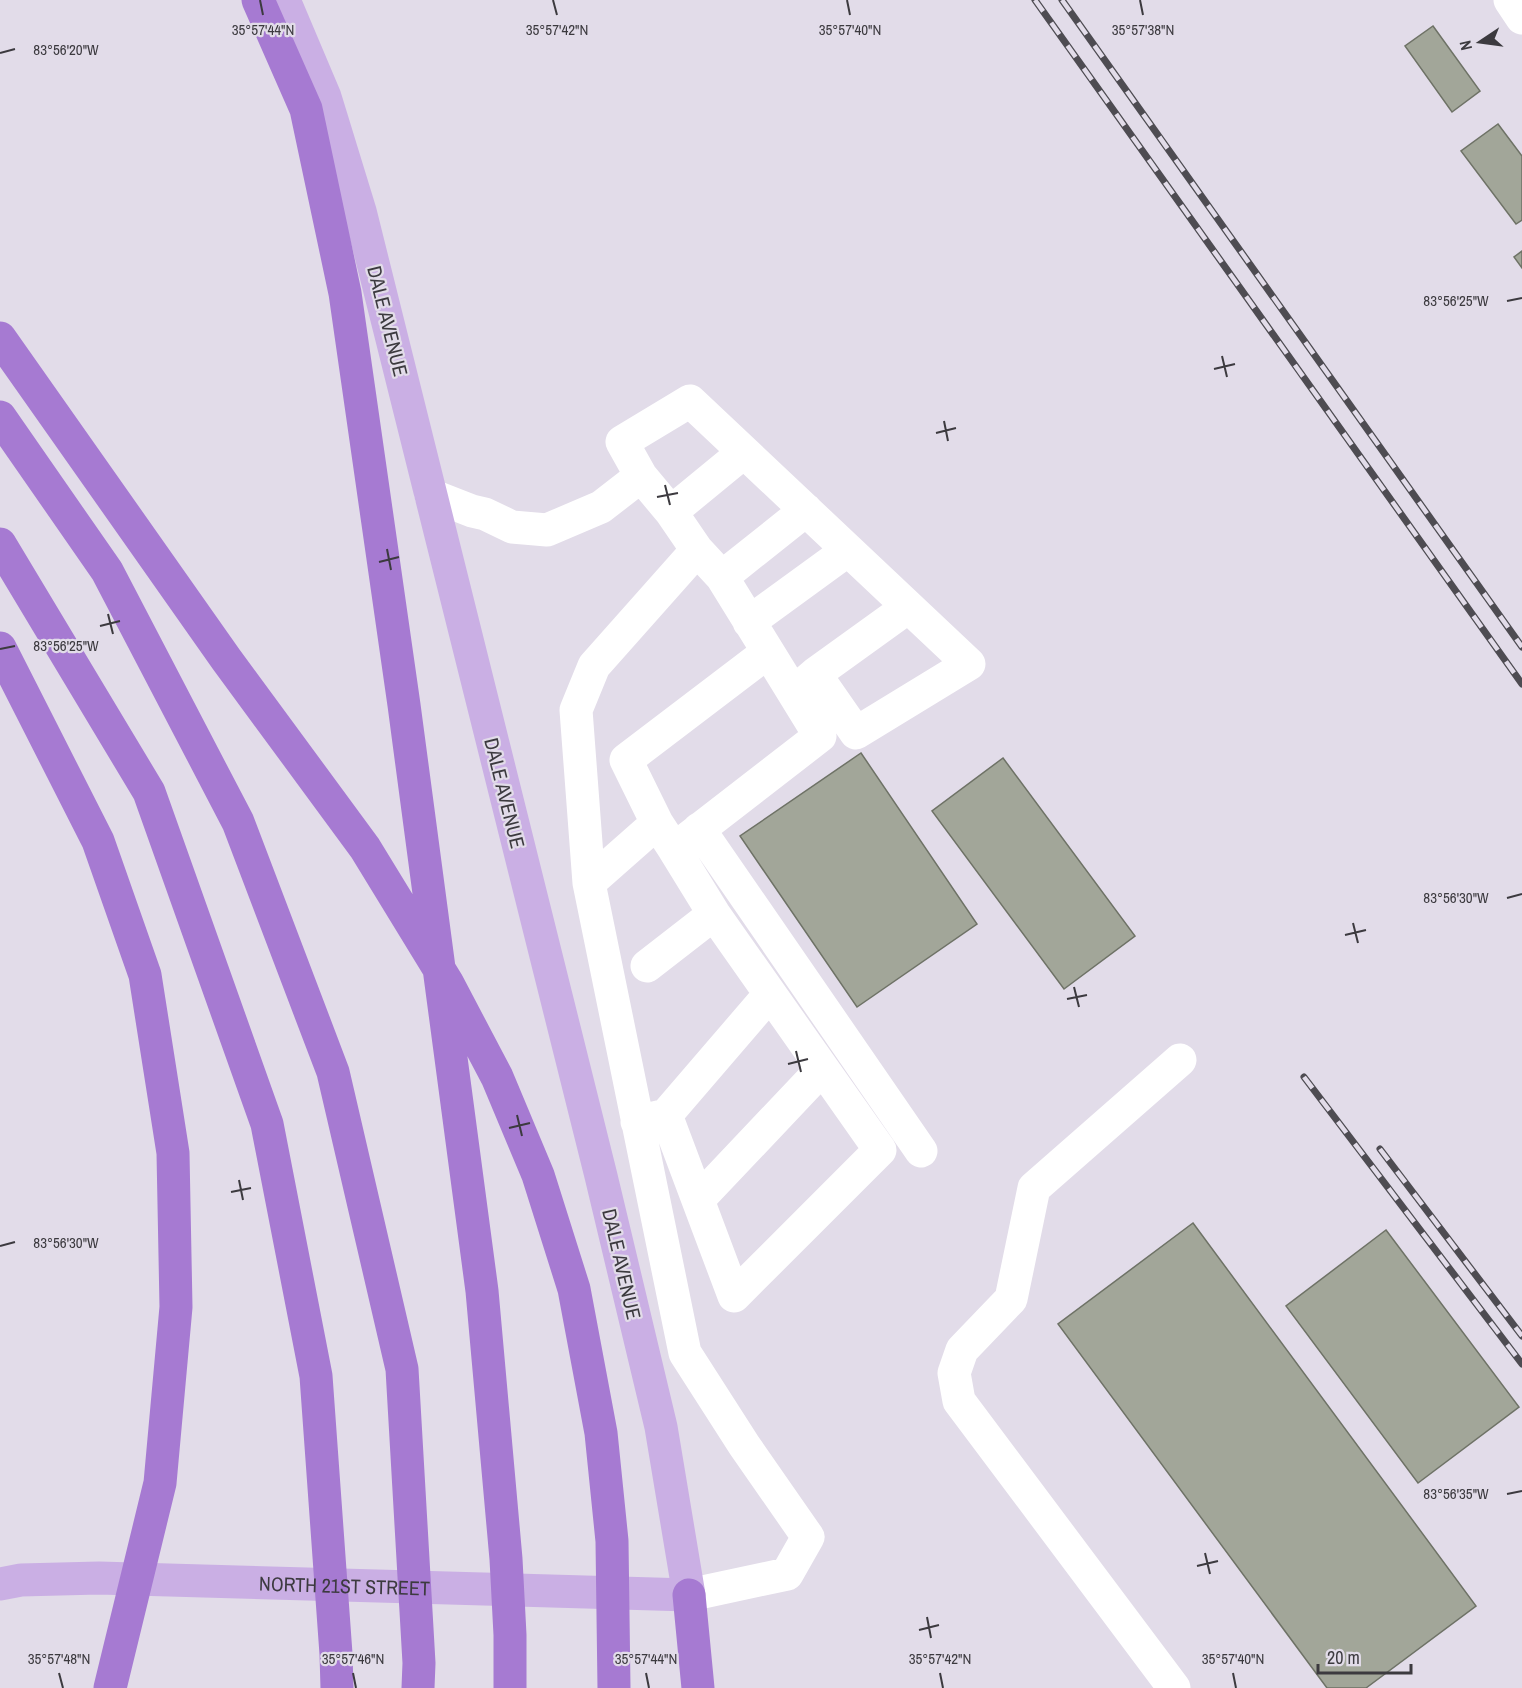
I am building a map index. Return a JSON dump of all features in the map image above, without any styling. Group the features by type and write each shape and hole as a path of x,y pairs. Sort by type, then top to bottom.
{"highway":[{"path":"258,0 306,109 345,293 404,705 482,1291 508,1592 510,1688"},
{"path":"0,338 226,659 365,848 447,982 497,1077 538,1175 574,1289 601,1433 611,1530 614,1688"},
{"path":"0,417 107,571 238,822 333,1072 402,1370 418,1675"},
{"path":"0,544 149,792 267,1124 316,1376 337,1688"},
{"path":"0,648 99,841 145,975 173,1153 176,1306 160,1483 110,1688"},
{"path":"689,1596 698,1688"}],"main road":[{"name":"DALE AVENUE","path":"284,0 326,97 360,211 601,1176 661,1427 689,1596"},
{"name":"NORTH 21ST STREET","path":"0,1584 21,1580 99,1578 689,1596"}],"street":[{"path":"1510,0 1522,18"},
{"path":"690,401 969,664 856,733 768,652 722,577 698,550 641,476 622,442 690,401"},
{"path":"671,512 744,452"},
{"path":"431,495 485,514 512,527 548,530 601,507 641,476"},
{"path":"722,577 806,510"},
{"path":"689,1596 787,1574 808,1537 744,1445 685,1353 651,1119 589,883 576,710 594,666 698,550"},
{"path":"749,622 848,550"},
{"path":"804,683 908,607"},
{"path":"651,1119 698,1200 734,1296 880,1150 714,914 665,836 626,760 768,652"},
{"path":"589,883 665,836 699,829 820,736 804,683"},
{"path":"699,829 921,1151"},
{"path":"647,966 714,914"},
{"path":"651,1119 770,994"},
{"path":"1174,1688 959,1401 954,1372 962,1350 1011,1299 1034,1188 1180,1060"},
{"path":"698,1200 822,1069"}],"building":[{"path":"1433,26 1480,91 1452,112 1405,46"},
{"path":"1498,124 1522,156 1522,220 1516,224 1461,151"},
{"path":"1522,251 1522,268 1514,257"},
{"path":"861,753 977,924 857,1007 740,836"},
{"path":"1003,758 1135,936 1064,989 932,811"},
{"path":"1193,1223 1476,1606 1366,1688 1327,1688 1058,1324"},
{"path":"1386,1230 1519,1407 1418,1483 1286,1306"}],"railway":[{"path":"1035,0 1522,684"},
{"path":"1062,0 1522,647"},
{"path":"1304,1077 1522,1364"},
{"path":"1380,1149 1522,1336"}]}
